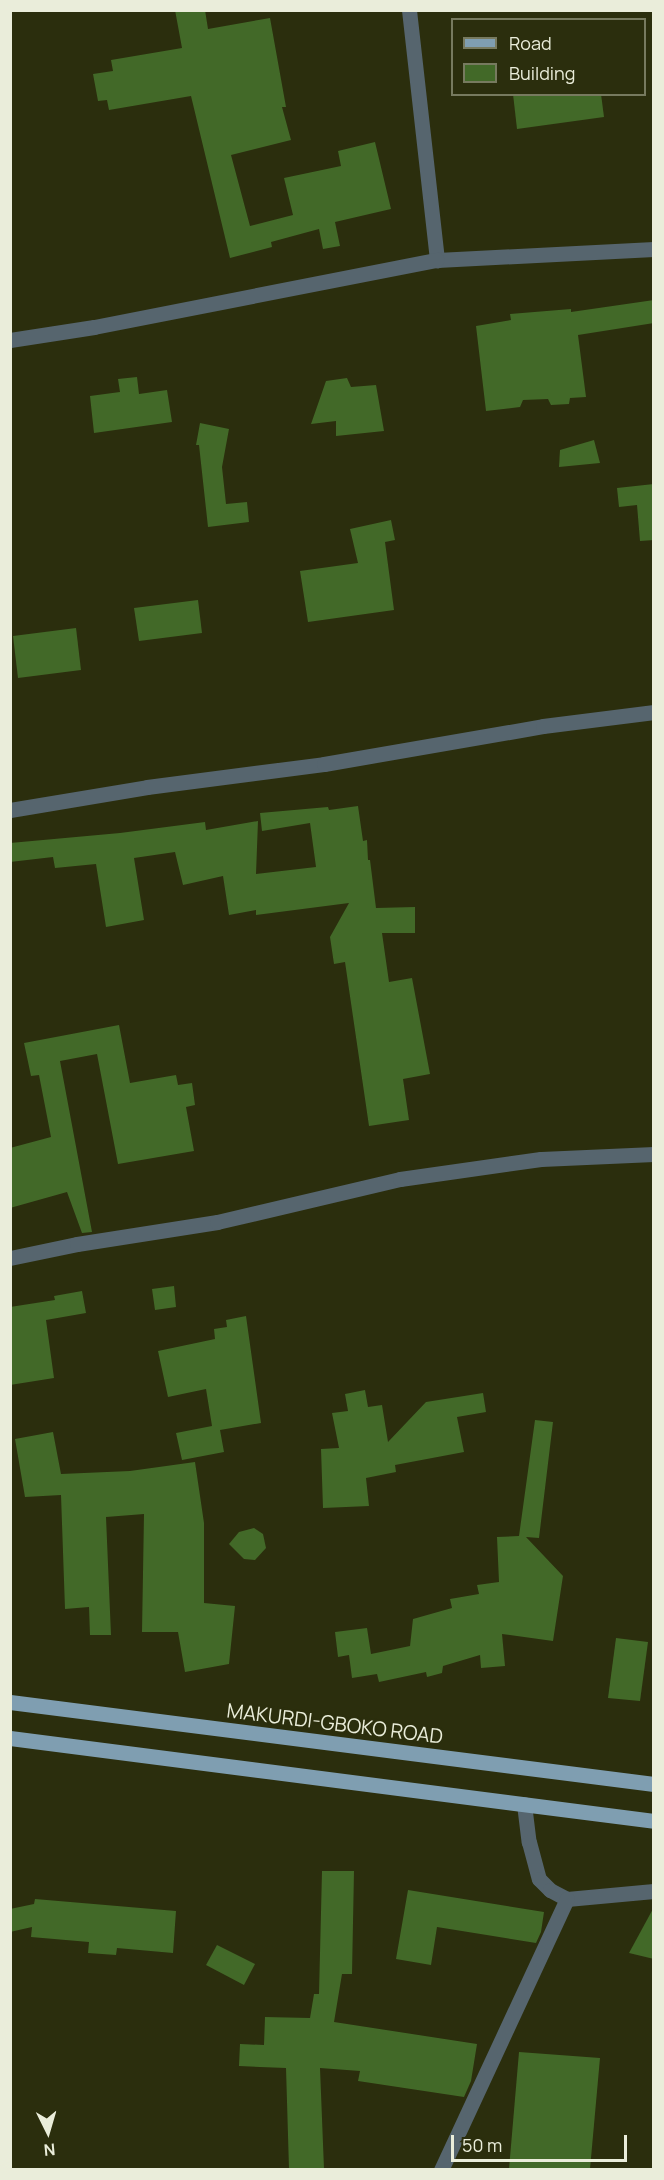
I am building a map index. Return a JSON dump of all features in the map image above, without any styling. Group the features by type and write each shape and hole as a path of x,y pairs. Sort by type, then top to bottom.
{"main road":[{"name":"MAKURDI-GBOKO ROAD","path":"10,1702 654,1784"},
{"path":"10,1738 654,1821"}],"street":[{"path":"409,10 437,260"},
{"path":"10,340 94,327 437,260 654,249"},
{"path":"10,810 147,787 324,764 543,726 654,711"},
{"path":"10,1258 77,1244 217,1222 353,1188 411,1177 541,1159 654,1154"},
{"path":"524,1804 529,1842 539,1879 550,1890 567,1899 654,1892"},
{"path":"441,2169 567,1899"}],"building":[{"path":"175,10 205,10 208,29 270,18 286,107 282,107 291,140 231,155 250,226 293,215 284,178 341,166 338,151 375,142 391,209 335,222 340,246 323,249 319,229 271,242 272,247 230,258 191,96 109,110 107,100 98,101 93,74 113,71 111,60 182,48"},
{"path":"513,96 601,96 604,117 517,129"},
{"path":"654,300 654,323 578,335 586,397 570,398 569,404 551,405 548,399 523,400 520,407 486,411 476,326 511,320 510,314 571,309 571,312"},
{"path":"137,377 139,394 167,390 172,422 94,433 90,396 120,392 118,379"},
{"path":"347,378 351,387 376,385 384,431 336,436 336,421 311,424 326,381"},
{"path":"200,423 229,429 222,467 226,504 247,502 249,522 208,527 199,445 196,445"},
{"path":"594,440 600,463 559,467 560,450"},
{"path":"654,484 654,540 640,541 637,505 619,507 617,488"},
{"path":"391,520 395,540 385,542 394,610 308,622 300,571 358,563 350,529"},
{"path":"198,600 202,633 139,641 134,608"},
{"path":"76,628 81,670 18,678 13,636"},
{"path":"358,806 363,841 367,840 376,908 415,907 415,933 382,933 389,982 412,978 430,1074 403,1079 409,1120 369,1126 345,962 334,964 330,937 349,903 256,915 256,910 229,915 223,876 183,885 175,852 134,858 144,920 106,927 96,864 55,868 53,857 10,862 10,843 120,833 205,822 206,830 258,821 256,874 316,867 310,823 262,831 260,813 328,807 329,810"},
{"path":"119,1025 130,1083 176,1075 178,1085 192,1083 195,1105 186,1107 194,1151 118,1164 97,1054 60,1061 92,1232 82,1233 67,1192 10,1208 10,1148 51,1137 39,1075 31,1076 24,1043"},
{"path":"174,1286 176,1307 155,1310 152,1289"},
{"path":"82,1291 86,1313 46,1320 54,1378 10,1385 10,1307 55,1300 54,1296"},
{"path":"246,1316 261,1423 220,1430 224,1452 182,1460 176,1433 212,1426 206,1389 168,1397 158,1351 215,1339 214,1329 227,1327 226,1320"},
{"path":"365,1390 368,1407 382,1405 388,1442 426,1402 483,1393 486,1412 457,1417 464,1452 395,1465 396,1472 366,1478 369,1506 323,1508 321,1449 339,1448 332,1413 348,1411 345,1394"},
{"path":"535,1420 553,1422 539,1538 526,1537 563,1576 553,1641 502,1634 505,1666 481,1668 480,1655 443,1666 442,1673 427,1677 426,1672 379,1682 377,1674 352,1678 349,1655 338,1657 335,1632 367,1628 371,1654 410,1646 413,1619 452,1608 450,1599 479,1594 477,1585 499,1582 497,1537 519,1536"},
{"path":"53,1432 61,1474 130,1471 195,1462 204,1523 204,1603 235,1606 229,1664 185,1672 178,1632 142,1632 144,1514 106,1517 111,1635 90,1635 89,1607 65,1609 61,1495 25,1497 15,1439"},
{"path":"254,1528 263,1534 266,1548 255,1560 244,1559 229,1544 239,1532"},
{"path":"616,1638 648,1642 640,1701 608,1698"},
{"path":"322,1871 354,1871 352,1974 342,1974 334,2022 477,2044 471,2081 464,2097 358,2081 360,2071 320,2068 324,2169 289,2169 286,2068 239,2066 240,2044 264,2045 265,2017 310,2018 314,1994 319,1994"},
{"path":"408,1890 544,1912 541,1932 536,1943 437,1927 431,1965 396,1959"},
{"path":"35,1899 176,1911 173,1953 117,1948 116,1955 88,1953 89,1942 31,1937 32,1927 10,1932 10,1909 34,1904"},
{"path":"654,1907 654,1959 629,1953"},
{"path":"217,1945 255,1964 244,1985 206,1965"},
{"path":"519,2052 600,2058 590,2169 509,2169"}]}
